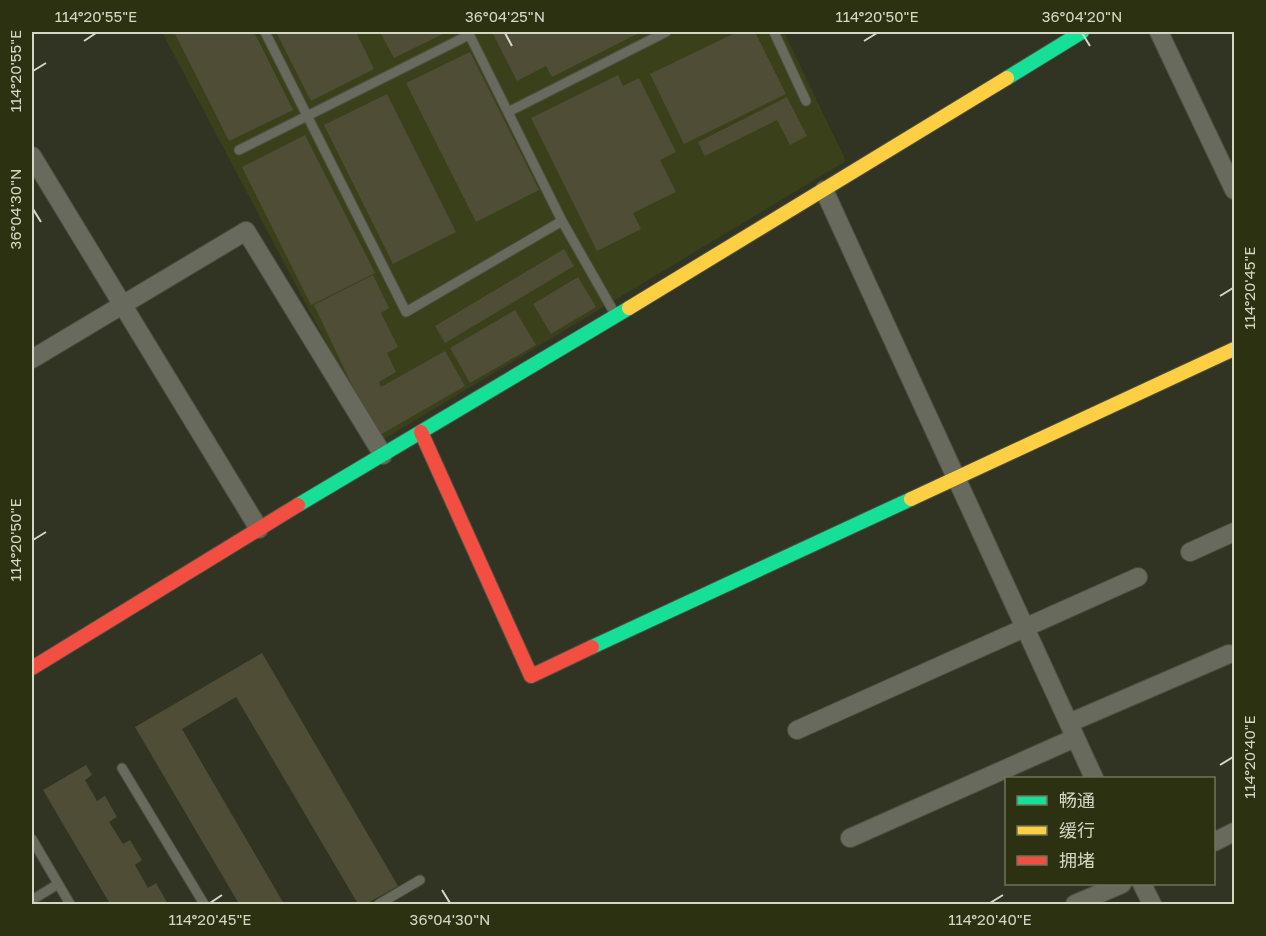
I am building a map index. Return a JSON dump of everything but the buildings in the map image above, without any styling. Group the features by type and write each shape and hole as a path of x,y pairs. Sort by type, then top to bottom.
{"street":[{"path":"32,668 1082,32"},
{"path":"1159,32 1234,190"},
{"path":"32,156 259,529"},
{"path":"824,190 1094,777"},
{"path":"32,359 122,303 246,231 383,455"},
{"path":"421,432 531,676 1234,349"},
{"path":"1190,552 1234,532"},
{"path":"797,730 1138,577"},
{"path":"850,838 1229,654"},
{"path":"1215,842 1234,832"},
{"path":"1076,904 1120,885"},
{"path":"1142,885 1152,904"}],"lane":[{"path":"265,32 406,312 562,221"},
{"path":"508,112 666,32"},
{"path":"774,32 806,101"},
{"path":"239,150 469,33 562,221 616,316"},
{"path":"122,768 204,904"},
{"path":"32,839 70,904"},
{"path":"379,904 420,880"},
{"path":"32,900 58,884"}],"shaded area":[{"path":"162,32 784,32 846,161 379,442"}],"traffic: fast":[{"path":"1007,78 1082,32"},
{"path":"298,505 629,308"},
{"path":"592,647 911,499"}],"traffic: slow":[{"path":"629,308 1007,78"},
{"path":"911,499 1234,349"}],"traffic: jam":[{"path":"421,432 531,676 592,647"},
{"path":"32,668 298,505"}]}
